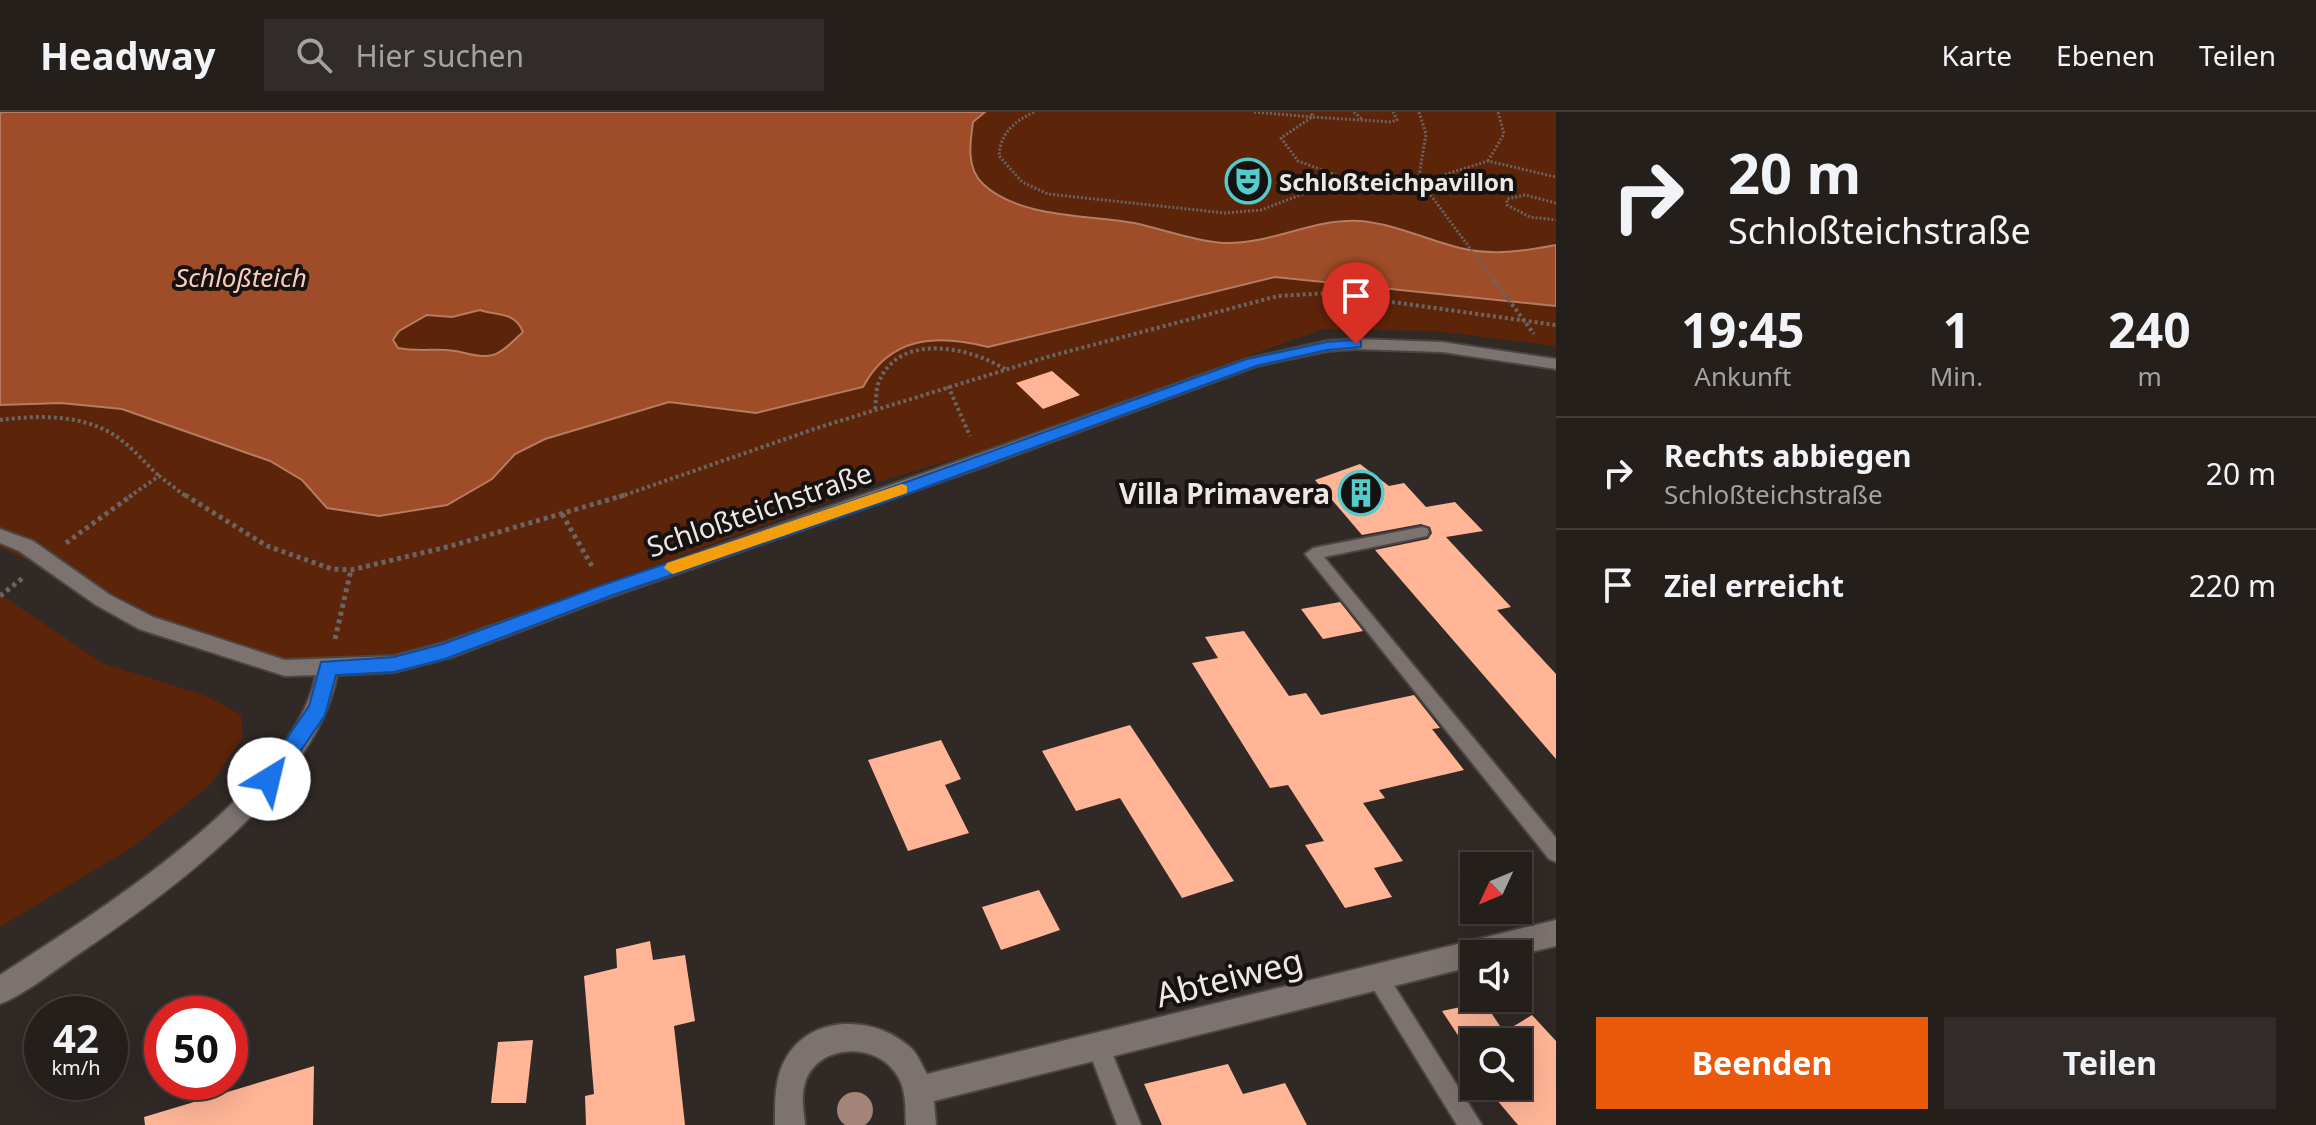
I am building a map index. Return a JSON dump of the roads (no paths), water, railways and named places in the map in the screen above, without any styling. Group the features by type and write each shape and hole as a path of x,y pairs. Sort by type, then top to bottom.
{"main road":[{"name":"Schloßteichstraße","path":"0,536 26,546 103,600 146,623 285,668 394,664 445,651 1252,362 1327,346 1356,344 1442,347 1556,364"},
{"path":"0,991 123,908 192,857 231,823 269,779 318,709 328,668"},
{"name":"Abteiweg","path":"920,1090 1556,933"},
{"path":"790,1125 788,1096 795,1071 809,1052 827,1040 849,1034 872,1037 892,1049 909,1067 920,1090 921,1125"}],"lane":[{"path":"1422,532 1313,554 1556,853"},
{"path":"1378,978 1470,1125"},
{"path":"1098,1046 1129,1125"}],"water":[{"name":"Schloßteich","path":"985,112 973,122 970,155 974,171 983,184 1015,203 1055,213 1134,223 1223,243 1258,240 1325,223 1360,221 1386,225 1448,245 1484,252 1556,245 1556,306 1275,277 988,347 933,340 916,343 887,357 863,387 756,413 669,402 545,439 515,454 492,479 447,505 379,516 327,508 302,480 270,461 122,409 61,403 0,405 0,113","holes":["480,310 510,317 523,332 505,349 493,355 478,356 448,350 398,348 393,340 399,331 427,315 452,317"]}],"place":[{"name":"Schloßteichpavillon","path":"1248,181"},
{"name":"Villa Primavera","path":"1361,493"}]}
